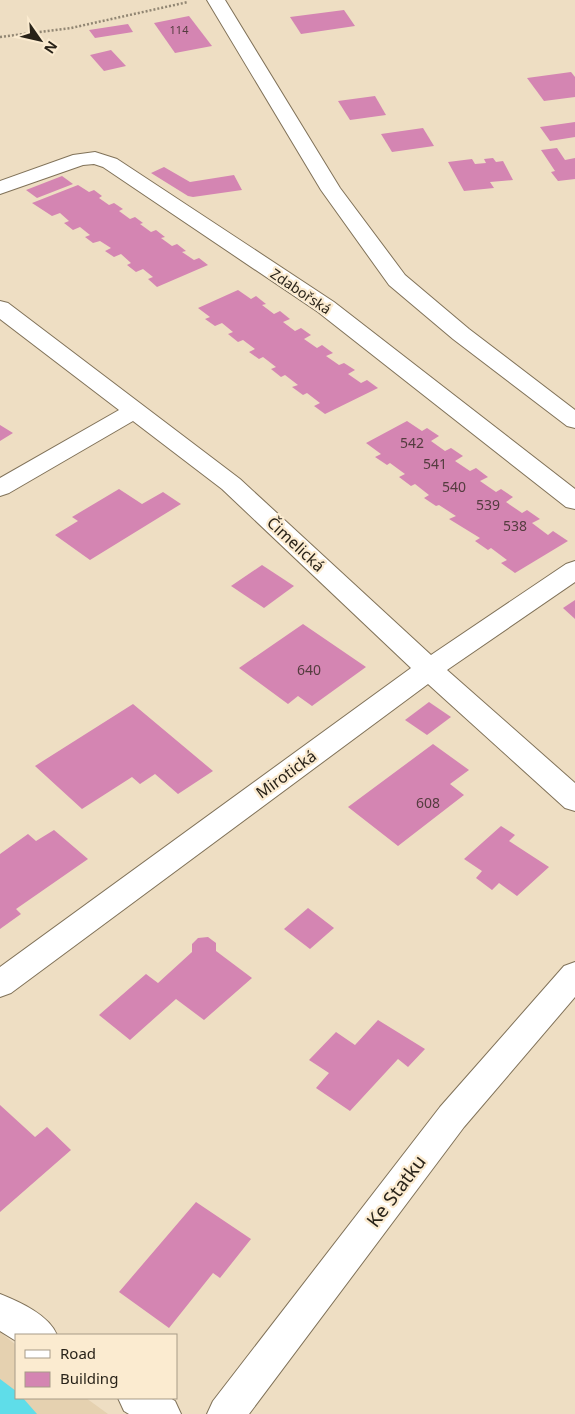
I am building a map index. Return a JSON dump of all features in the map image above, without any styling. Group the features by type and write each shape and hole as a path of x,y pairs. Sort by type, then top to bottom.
{"street":[{"path":"216,0 331,190 397,280 461,334 575,421"},
{"name":"Zdabořská","path":"0,188 80,159 95,158 110,163 326,307 575,501"},
{"name":"Čimelická","path":"0,308 134,412 231,484 429,669 575,800"},
{"path":"0,488 134,412"},
{"name":"Mirotická","path":"0,984 429,669 575,570"},
{"name":"Ke Statku","path":"226,1414 452,1117 575,975"},
{"path":"0,1311 37,1334"},
{"path":"138,1399 162,1414"}],"path":[{"path":"0,37 46,34 120,20 197,0"}],"shaded area":[{"path":"0,1332 15,1344 15,1399 87,1399 108,1414 0,1414"}],"water":[{"path":"0,1379 15,1390 15,1399 24,1399 37,1414 0,1414"}],"building":[{"path":"344,10 355,26 301,34 290,17"},
{"path":"189,16 212,46 175,53 154,23"},
{"path":"128,24 133,32 95,38 89,30"},
{"path":"111,50 126,66 104,71 90,55"},
{"path":"571,72 575,77 575,97 544,101 527,78"},
{"path":"375,96 386,115 350,120 338,101"},
{"path":"575,122 575,137 550,141 540,127"},
{"path":"423,128 434,146 392,152 381,134"},
{"path":"557,148 565,160 575,158 575,179 558,181 551,172 555,171 541,150"},
{"path":"493,158 496,162 503,161 513,180 490,182 494,188 464,191 448,162 472,159 475,164 486,163 484,159"},
{"path":"164,167 190,182 234,175 242,190 193,197 188,196 151,173"},
{"path":"62,176 73,184 37,198 26,190"},
{"path":"78,185 89,192 94,190 102,196 99,198 109,205 114,203 123,209 119,211 130,219 135,217 143,223 140,224 151,232 156,230 165,237 161,238 172,246 177,244 186,251 182,252 194,260 199,258 208,265 157,287 148,279 153,277 143,269 136,272 127,265 131,263 121,254 114,257 105,251 111,248 100,241 93,243 85,237 90,235 80,227 73,230 64,223 69,221 60,213 52,216 32,203"},
{"path":"238,290 251,299 256,296 266,304 262,305 274,314 280,311 290,319 283,322 295,331 301,328 311,335 304,339 317,348 322,345 333,353 326,356 339,365 344,363 355,370 348,374 361,383 367,380 378,388 325,414 314,406 320,403 307,393 303,395 292,387 298,385 285,375 281,377 271,369 276,367 263,357 259,359 249,352 255,349 243,340 238,342 228,334 233,332 222,323 215,326 205,319 210,317 198,308"},
{"path":"407,421 422,431 427,428 439,436 431,441 445,451 451,448 463,456 455,461 470,471 476,468 488,477 480,481 496,492 501,489 513,497 506,502 522,513 527,510 540,519 532,523 548,535 553,531 568,541 515,573 501,563 507,560 491,548 488,550 475,541 480,538 449,519 456,516 424,498 429,495 415,484 411,486 399,477 405,474 390,463 387,465 375,457 381,454 366,443"},
{"path":"0,425 13,433 0,441"},
{"path":"119,489 142,504 163,492 181,504 90,560 55,535 78,521 72,517"},
{"path":"262,565 294,586 264,608 231,586"},
{"path":"575,600 575,619 563,608"},
{"path":"303,624 366,667 312,706 298,696 288,704 239,668"},
{"path":"429,702 451,717 427,735 405,720"},
{"path":"133,704 213,771 178,794 155,774 140,784 132,777 82,809 35,766"},
{"path":"433,744 469,770 450,784 464,795 398,846 348,807"},
{"path":"501,826 515,835 509,841 549,867 517,896 499,883 492,890 476,878 482,871 464,859"},
{"path":"54,830 88,859 16,909 21,914 0,929 0,854 28,834 36,841"},
{"path":"308,908 334,928 310,949 284,929"},
{"path":"208,937 216,943 216,951 252,978 204,1020 176,999 130,1040 99,1015 146,974 158,983 192,952 192,944 198,938"},
{"path":"378,1020 425,1049 408,1067 398,1059 350,1111 316,1088 329,1073 309,1060 336,1032 355,1045"},
{"path":"0,1105 35,1137 47,1127 71,1150 0,1212"},
{"path":"196,1202 251,1239 220,1278 213,1273 169,1328 119,1292"}]}
